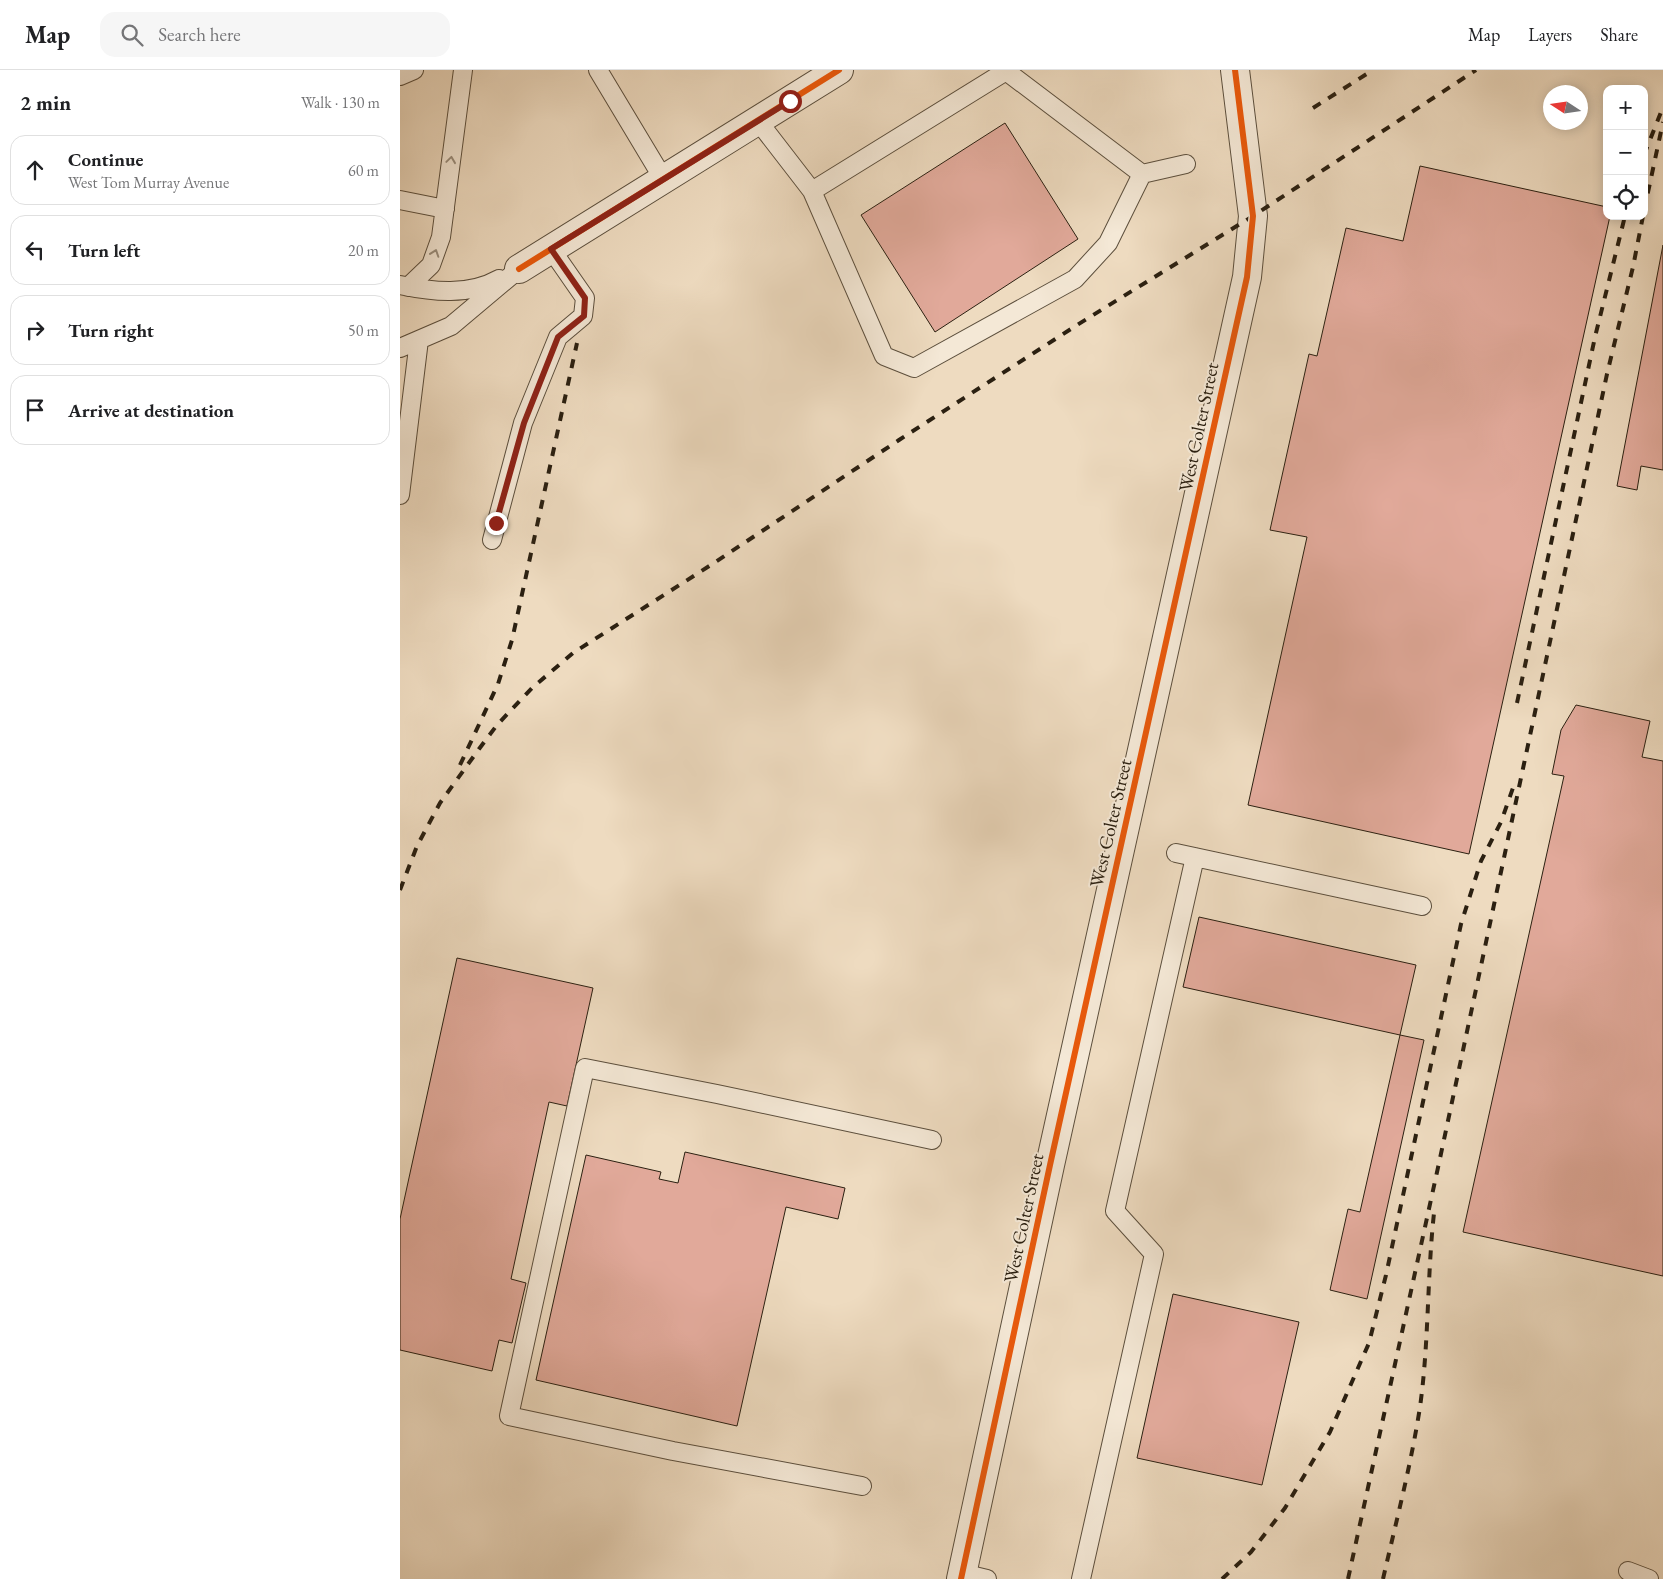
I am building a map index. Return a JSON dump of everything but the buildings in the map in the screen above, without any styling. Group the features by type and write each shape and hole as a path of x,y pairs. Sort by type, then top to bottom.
{"street":[{"path":"519,269 839,70"},
{"name":"West Colter Street","path":"970,1577 1050,1165 1246,277 1253,216 1235,70"}],"lane":[{"path":"400,76 414,70"},
{"path":"404,286 431,265 441,237 463,70"},
{"path":"598,70 664,180"},
{"path":"812,192 1006,71 1142,174 1186,164"},
{"path":"758,121 812,192 884,356 914,368 1075,279 1108,243 1142,174"},
{"path":"400,200 445,208"},
{"path":"492,540 524,423 554,346 558,337 584,316 585,298 551,249"},
{"path":"404,286 434,291 463,290 488,286 519,269"},
{"path":"400,348 451,326 519,269"},
{"path":"400,495 419,340"},
{"path":"1176,853 1422,906"},
{"path":"1081,1579 1154,1254 1115,1211 1195,856"},
{"path":"862,1486 674,1451 508,1416 584,1068 932,1140"},
{"path":"1628,1571 1649,1579"}],"railway":[{"path":"1313,108 1373,70"},
{"path":"400,890 417,846 440,803 479,749 497,725 532,688 573,653 1077,325 1253,216 1476,70"},
{"path":"1648,145 1663,107"},
{"path":"1648,192 1663,122"},
{"path":"1517,703 1595,337 1624,220"},
{"path":"1348,1579 1439,1163 1607,374 1642,220"},
{"path":"460,765 498,684 512,640 577,343"},
{"path":"1222,1579 1251,1552 1285,1508 1330,1432 1369,1343 1386,1275 1461,924 1481,861 1501,822 1514,785"},
{"path":"1383,1579 1408,1472 1420,1407 1425,1359 1434,1213"}],"cycle path":[{"path":"519,269 839,70"},
{"path":"961,1579 1050,1165 1247,277 1253,216 1235,70"}],"route":[{"path":"496,523 524,423 558,337 584,316 585,298 551,249 790,101"}]}
